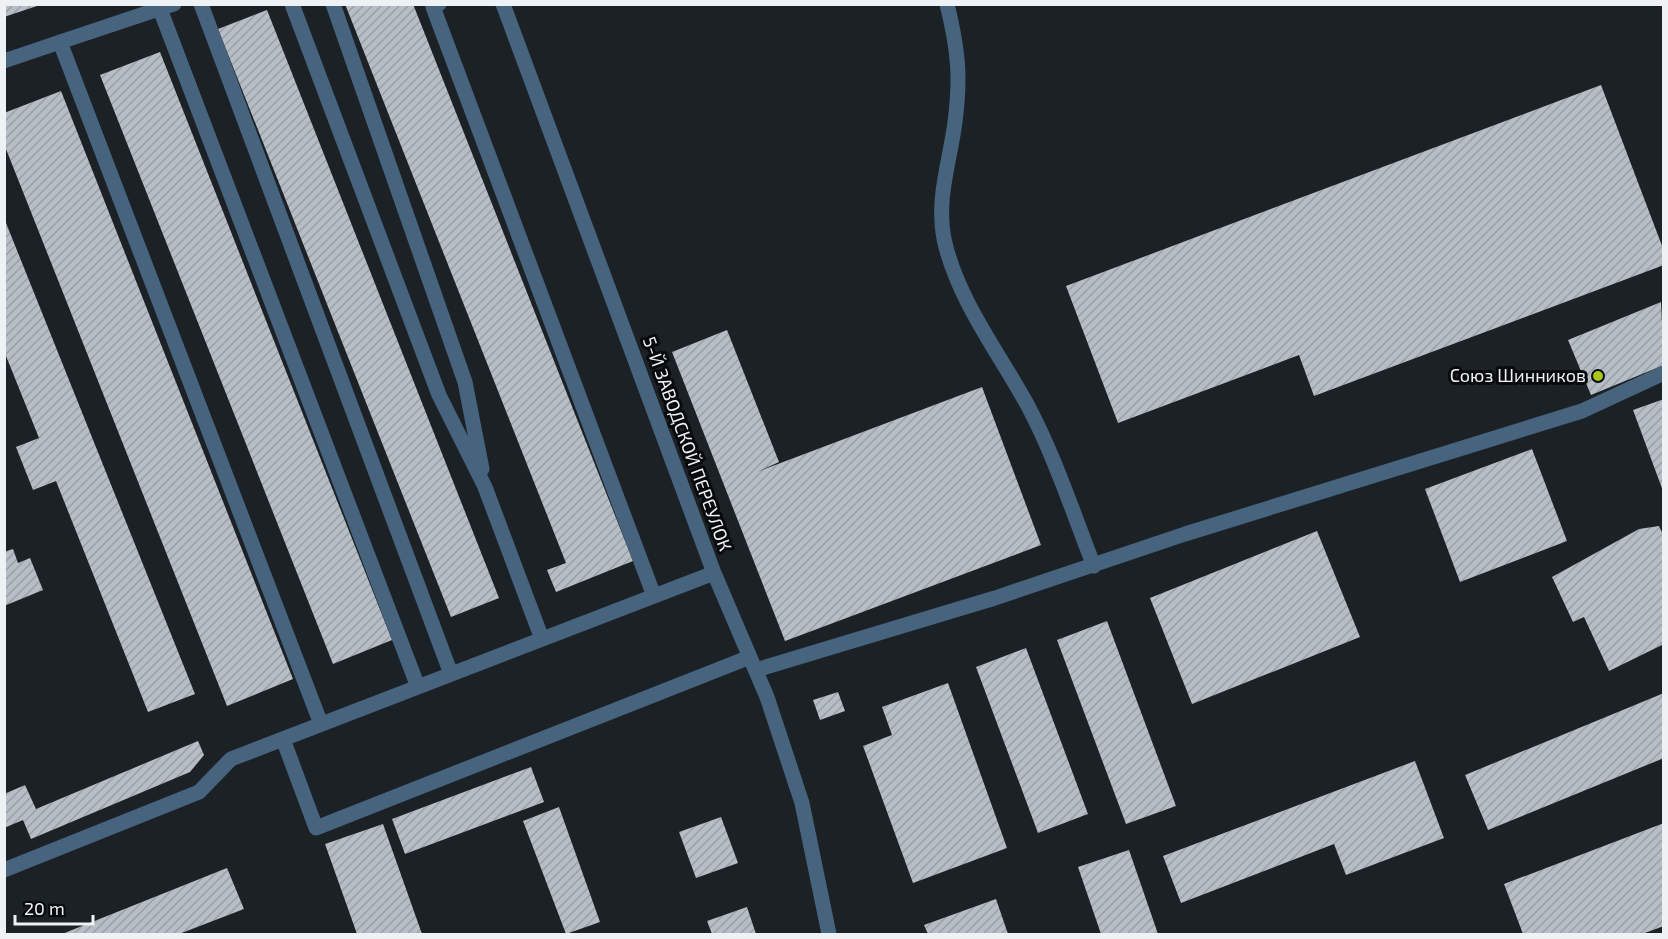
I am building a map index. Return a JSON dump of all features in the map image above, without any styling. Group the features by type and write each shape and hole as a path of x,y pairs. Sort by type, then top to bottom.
{"street":[{"path":"201,4 451,674"},
{"path":"291,4 439,395 485,487 542,639"},
{"path":"333,4 465,382 485,487"},
{"path":"440,4 433,7 654,596"},
{"name":"5-Й ЗАВОДСКОЙ ПЕРЕУЛОК","path":"503,4 714,573 753,663 802,803 830,934"},
{"path":"947,4 960,63 955,124 942,203 942,221 949,257 980,324 1028,407 1050,453 1094,566"},
{"path":"4,61 167,7 418,687"},
{"path":"60,42 321,724"},
{"path":"283,739 316,828 753,663 1094,566 1185,534 1582,411 1664,374"},
{"path":"4,870 199,792 231,759 714,573"}],"building":[{"path":"4,4 40,4 40,5 4,17"},
{"path":"345,4 413,4 633,561 556,592 547,570 566,563"},
{"path":"267,10 499,598 451,617 218,29"},
{"path":"160,52 392,640 333,664 100,75"},
{"path":"1601,85 1664,251 1664,265 1314,396 1299,355 1118,423 1066,286"},
{"path":"61,91 293,679 227,706 4,144 4,113"},
{"path":"4,218 195,694 148,712 56,481 33,490 16,447 39,438 4,351"},
{"path":"1661,302 1664,365 1591,395 1568,340"},
{"path":"727,330 779,462 757,472 982,387 1041,545 785,641 672,352"},
{"path":"1664,399 1664,491 1663,491 1633,410"},
{"path":"1532,449 1567,541 1460,582 1425,489"},
{"path":"1659,526 1664,537 1664,644 1609,671 1584,617 1573,622 1552,577 1639,529"},
{"path":"1317,531 1360,637 1192,704 1150,598"},
{"path":"13,549 18,563 30,558 43,590 4,606 4,552"},
{"path":"1107,621 1176,806 1126,824 1057,640"},
{"path":"1026,648 1088,814 1038,833 976,667"},
{"path":"948,683 1007,848 913,883 863,746 892,735 882,707"},
{"path":"838,692 845,711 820,720 813,700"},
{"path":"1664,693 1664,758 1488,830 1465,775"},
{"path":"198,741 204,755 190,772 31,839 23,820 4,828 4,794 25,785 36,809"},
{"path":"1415,761 1444,838 1346,875 1334,844 1181,903 1163,856"},
{"path":"531,767 544,802 405,854 392,819"},
{"path":"559,807 600,922 566,934 523,821"},
{"path":"721,817 738,863 696,878 679,832"},
{"path":"1664,823 1664,926 1642,934 1523,934 1504,884"},
{"path":"383,824 422,934 357,934 325,844"},
{"path":"1129,850 1158,934 1101,934 1078,867"},
{"path":"227,868 244,909 179,934 62,934"},
{"path":"996,899 1008,934 928,934 924,925"},
{"path":"747,907 756,934 712,934 707,921"}],"place":[{"name":"Союз Шинников","path":"1598,376"}]}
